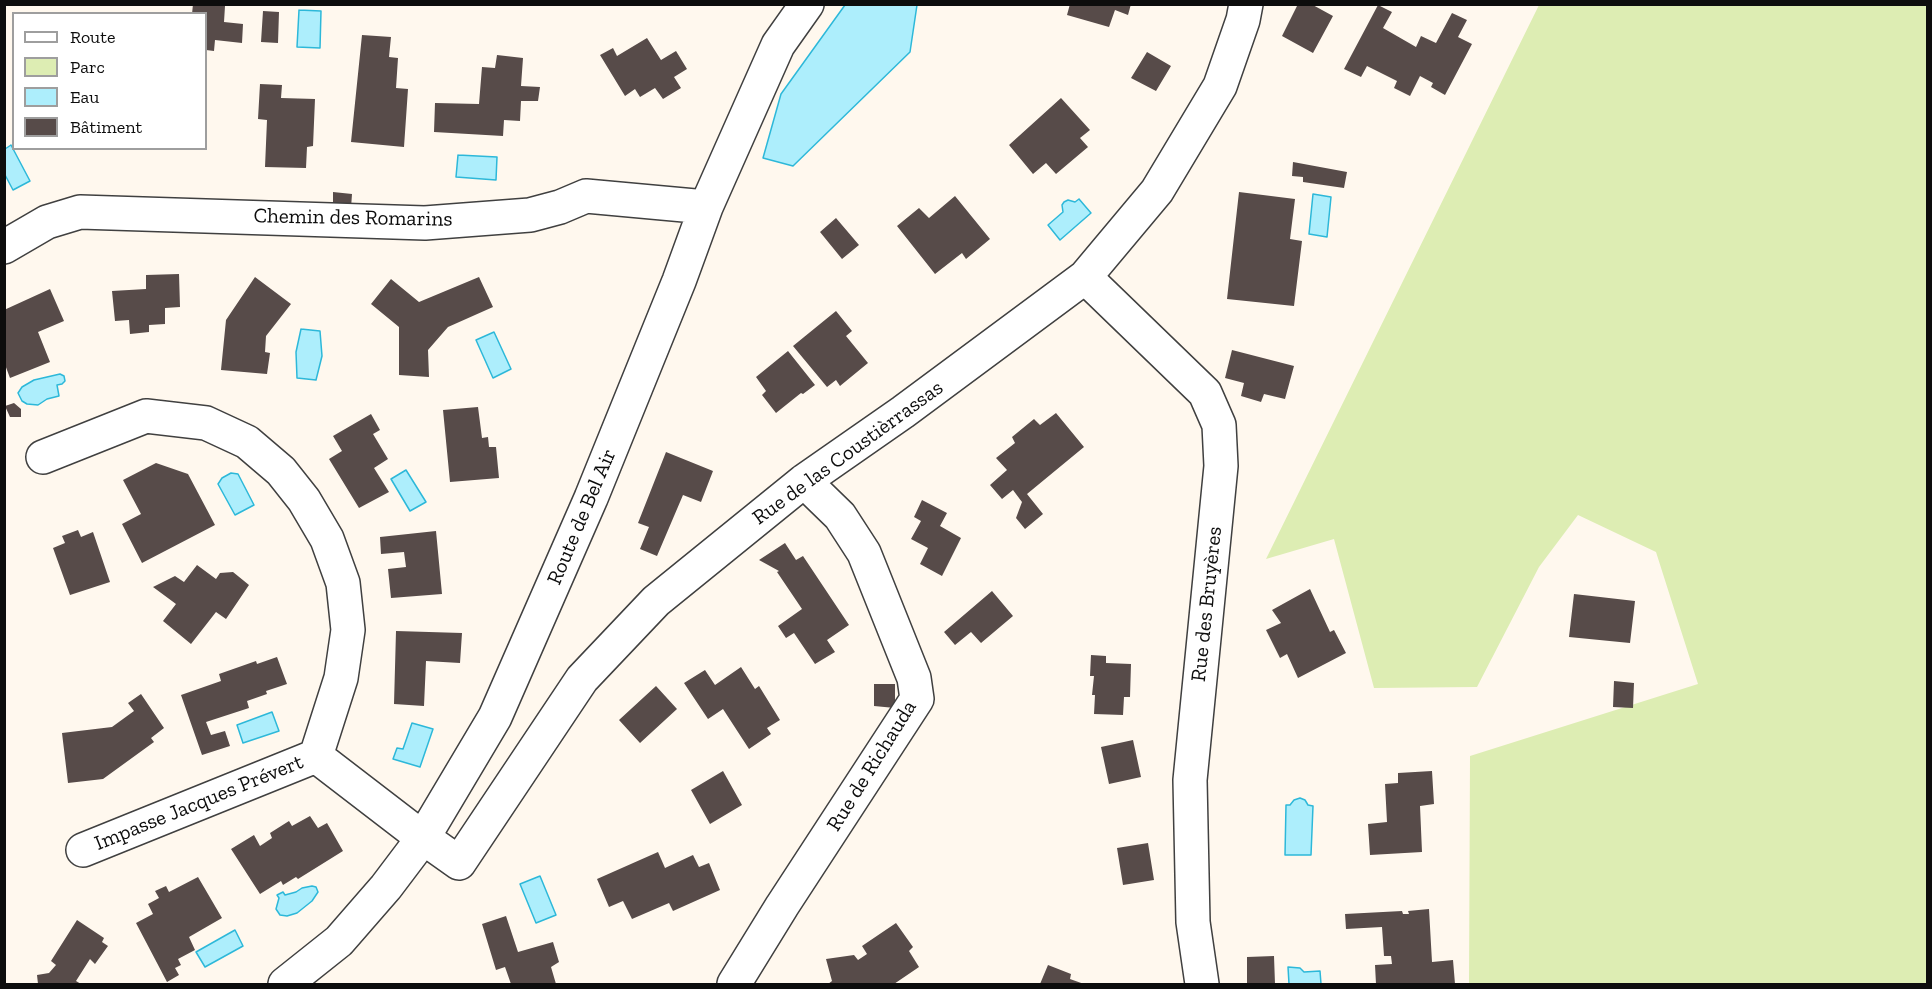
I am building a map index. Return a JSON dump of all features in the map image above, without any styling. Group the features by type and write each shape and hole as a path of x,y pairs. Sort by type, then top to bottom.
{"street":[{"name":"Route de Bel Air","path":"285,984 339,941 386,887 423,838 495,717 595,488 679,281 706,207 778,45 807,4"},
{"name":"Rue de las Coustièrrassas","path":"423,838 459,863 582,679 656,601 804,481 903,412 1085,277 1157,191 1220,86 1243,20 1246,4"},
{"name":"Chemin des Romarins","path":"4,247 47,222 80,212 425,223 530,215 560,207 586,196 706,207"},
{"name":"Rue des Bruyères","path":"1085,277 1205,393 1219,424 1221,466 1190,780 1193,922 1202,984"},
{"path":"43,457 146,416 206,423 247,442 281,471 304,500 327,539 344,583 348,630 341,678 316,756 423,838"},
{"name":"Rue de Richauda","path":"734,984 917,699 914,678 864,554 840,516 804,481"},
{"name":"Impasse Jacques Prévert","path":"82,850 316,756"}],"green space":[{"path":"1539,5 1927,5 1927,984 1469,984 1470,756 1698,684 1656,552 1578,515 1539,567 1477,687 1374,688 1334,539 1266,559"}],"water":[{"path":"845,5 917,5 910,52 793,166 763,158 781,94"},
{"path":"299,10 321,11 320,48 297,47"},
{"path":"11,145 30,181 13,190 4,173 5,149"},
{"path":"458,155 497,157 496,180 456,177"},
{"path":"1313,194 1331,197 1327,237 1309,234"},
{"path":"1079,199 1091,213 1060,240 1048,225 1063,212 1064,202 1068,200 1075,202"},
{"path":"301,329 320,331 322,356 316,380 297,378 296,352"},
{"path":"494,332 511,369 493,378 476,340"},
{"path":"60,374 64,376 65,381 57,385 59,396 47,399 38,405 22,401 18,393 22,387 34,380"},
{"path":"406,470 426,502 410,511 391,479"},
{"path":"231,473 238,474 254,505 235,515 218,484 222,478"},
{"path":"272,712 279,731 243,743 237,725"},
{"path":"412,723 433,729 420,767 393,759 397,748 403,749"},
{"path":"1300,798 1313,806 1311,855 1285,855 1286,805"},
{"path":"540,876 556,915 536,923 520,884"},
{"path":"312,886 316,887 318,892 312,901 297,913 287,916 280,915 276,909 279,898 277,895 283,892 285,895"},
{"path":"235,930 243,946 205,967 196,952"},
{"path":"1288,967 1300,968 1304,972 1320,971 1321,984 1289,984"}],"building":[{"path":"193,4 225,6 224,22 243,24 242,43 215,40 214,51 207,50 207,12 192,12"},
{"path":"1070,4 1131,4 1128,15 1115,10 1109,27 1067,15"},
{"path":"1298,4 1311,4 1333,16 1313,53 1282,36"},
{"path":"1378,5 1392,12 1383,28 1416,47 1421,36 1436,43 1452,13 1467,20 1458,37 1472,44 1445,95 1431,87 1433,83 1420,76 1410,96 1394,88 1397,81 1367,66 1361,77 1344,69"},
{"path":"263,11 279,12 278,43 261,42"},
{"path":"362,35 391,37 389,57 398,58 396,88 408,89 404,147 351,142"},
{"path":"647,38 661,60 676,51 687,69 674,77 681,88 663,99 655,88 640,97 635,89 625,96 600,55 613,48 617,56"},
{"path":"1147,52 1171,66 1156,91 1131,78"},
{"path":"497,55 523,58 521,86 540,87 538,101 521,101 520,121 504,120 503,136 434,132 435,103 479,104 482,67 495,68"},
{"path":"260,84 282,85 281,98 315,99 313,146 307,147 306,168 265,167 267,120 258,119"},
{"path":"1061,98 1090,130 1080,138 1088,147 1056,174 1046,163 1033,174 1009,145"},
{"path":"1293,162 1347,172 1344,188 1303,182 1303,177 1292,176"},
{"path":"333,192 352,194 351,208 333,206"},
{"path":"1239,192 1295,199 1290,239 1302,241 1294,306 1227,299"},
{"path":"955,196 990,239 966,259 962,253 935,274 897,226 919,208 929,218"},
{"path":"836,218 859,245 842,259 820,232"},
{"path":"179,274 180,307 165,308 165,324 149,325 149,332 130,334 129,320 115,321 112,291 146,289 146,275"},
{"path":"255,277 291,304 266,336 265,352 270,353 267,374 221,370 226,320"},
{"path":"479,277 493,307 448,327 428,350 429,377 399,375 399,327 371,304 391,279 419,302"},
{"path":"50,289 64,321 38,332 50,362 10,378 4,362 4,310"},
{"path":"836,311 852,331 846,336 868,363 840,386 836,380 827,387 793,346"},
{"path":"1232,350 1294,366 1285,399 1264,394 1261,402 1241,396 1244,383 1225,378"},
{"path":"788,351 815,385 776,413 762,395 766,391 756,377"},
{"path":"14,403 21,409 21,417 10,417 5,406"},
{"path":"478,407 482,438 488,437 489,447 496,447 499,478 450,482 443,410"},
{"path":"1056,413 1084,447 1027,494 1043,514 1025,529 1016,518 1022,502 1013,490 1002,499 990,485 1007,470 996,458 1015,443 1012,437 1034,419 1040,425"},
{"path":"371,414 380,430 373,434 388,459 374,468 389,492 359,508 329,459 342,451 333,436"},
{"path":"666,452 713,471 701,502 683,495 657,556 640,549 649,527 638,523"},
{"path":"156,463 188,474 215,525 142,563 122,524 141,514 123,480"},
{"path":"922,500 947,513 940,526 961,538 942,576 920,564 928,548 911,539 921,521 914,517"},
{"path":"78,530 81,537 93,532 110,582 70,595 53,548 65,543 62,536"},
{"path":"436,531 442,594 391,598 388,569 406,567 404,552 381,554 380,537"},
{"path":"785,543 796,560 803,556 849,625 827,640 835,652 815,664 794,633 786,638 778,626 802,609 777,572 779,571 759,560"},
{"path":"197,565 216,579 220,573 233,572 249,585 226,619 216,612 191,644 163,621 176,604 153,587 175,576 184,582"},
{"path":"1310,589 1330,632 1334,630 1346,653 1298,678 1287,654 1280,658 1266,630 1281,623 1272,610"},
{"path":"992,591 1013,616 981,643 971,632 955,645 944,632"},
{"path":"1574,594 1635,601 1630,643 1569,637"},
{"path":"396,631 462,633 460,663 426,661 424,706 394,704"},
{"path":"1091,655 1106,656 1106,663 1131,664 1130,697 1124,697 1123,715 1094,714 1095,695 1092,695 1094,676 1090,676"},
{"path":"277,657 287,684 247,701 249,708 206,722 211,735 225,731 230,746 202,755 181,695 221,681 219,674 256,661 257,664"},
{"path":"741,667 755,689 759,686 780,720 767,728 771,734 749,749 723,709 708,719 684,683 705,670 715,685"},
{"path":"1614,681 1634,683 1633,708 1613,707"},
{"path":"874,684 895,684 895,708 874,706"},
{"path":"656,686 677,709 640,743 619,720"},
{"path":"141,694 164,728 151,738 154,742 103,779 68,783 62,733 112,727 134,711 128,703"},
{"path":"1133,740 1141,777 1109,784 1101,747"},
{"path":"723,771 742,805 710,824 691,790"},
{"path":"1432,771 1434,804 1420,806 1422,852 1370,855 1368,824 1387,822 1385,784 1398,783 1398,773"},
{"path":"310,816 318,828 327,823 343,851 298,879 296,877 283,885 281,881 260,894 231,849 254,835 260,846 272,838 270,833 289,821 292,826"},
{"path":"1148,843 1154,880 1123,885 1117,848"},
{"path":"658,852 665,868 693,855 699,867 709,863 720,890 673,911 669,903 632,919 623,901 609,907 597,879"},
{"path":"198,877 222,918 189,937 195,950 178,959 181,965 175,968 179,975 167,982 136,923 153,914 148,904 159,898 155,891 166,886 169,892"},
{"path":"1429,909 1432,962 1453,960 1455,984 1376,984 1375,965 1392,964 1391,956 1384,956 1382,927 1346,929 1345,914 1402,911 1403,914 1409,914 1408,911"},
{"path":"506,916 518,952 553,942 559,962 551,967 556,984 511,984 505,967 496,970 482,924"},
{"path":"77,920 104,938 102,942 108,946 95,964 90,959 76,981 81,984 38,984 37,975 49,973 56,965 51,961"},
{"path":"896,923 913,947 909,951 919,967 894,984 828,984 832,981 826,959 854,955 858,960 867,954 862,946"},
{"path":"1274,956 1275,984 1247,984 1247,957"},
{"path":"1048,965 1071,974 1070,979 1084,984 1040,984"}]}
